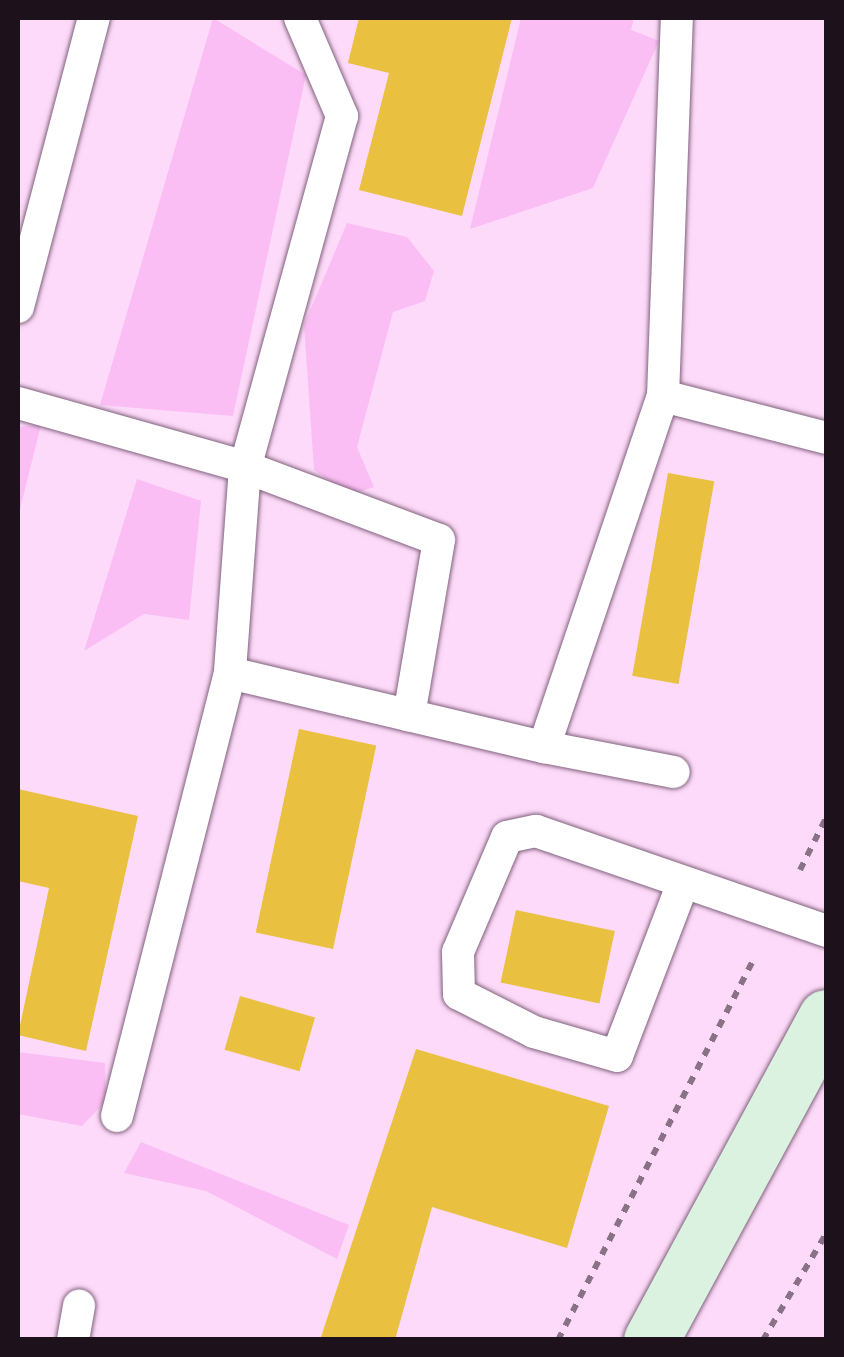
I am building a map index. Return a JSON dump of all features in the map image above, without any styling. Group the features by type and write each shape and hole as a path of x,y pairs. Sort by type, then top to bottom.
{"main road":[{"path":"650,1340 826,1017"}],"lane":[{"path":"18,307 94,18"},
{"path":"117,1116 230,673 245,468 342,116 300,18"},
{"path":"544,746 663,396 677,18"},
{"path":"663,396 826,438"},
{"path":"18,403 245,468 439,540 409,714"},
{"path":"230,673 674,772"},
{"path":"684,883 616,1056 534,1032 459,994 458,952 507,837 536,831 826,931"},
{"path":"73,1340 79,1306"}],"path":[{"path":"790,888 826,818"},
{"path":"558,1340 763,941"},
{"path":"764,1340 826,1234"}],"shaded area":[{"path":"213,18 306,75 233,416 100,405"},
{"path":"521,18 634,18 631,30 659,41 593,188 470,229"},
{"path":"347,223 407,237 434,271 425,301 393,312 357,447 374,487 350,495 314,470 304,325"},
{"path":"41,425 18,517 18,427"},
{"path":"137,479 201,501 189,620 144,614 84,651"},
{"path":"18,1052 105,1063 106,1101 82,1126 18,1114"},
{"path":"141,1142 349,1225 337,1259 206,1191 124,1173"}],"building":[{"path":"359,18 512,18 462,216 359,190 389,73 348,63"},
{"path":"668,473 714,481 679,684 632,676"},
{"path":"299,729 376,745 333,949 256,932"},
{"path":"18,789 138,816 86,1051 18,1035 49,888 18,881"},
{"path":"516,910 615,931 599,1003 501,982"},
{"path":"240,996 315,1017 300,1071 225,1050"},
{"path":"416,1049 609,1106 567,1248 432,1207 395,1340 320,1340"}]}
